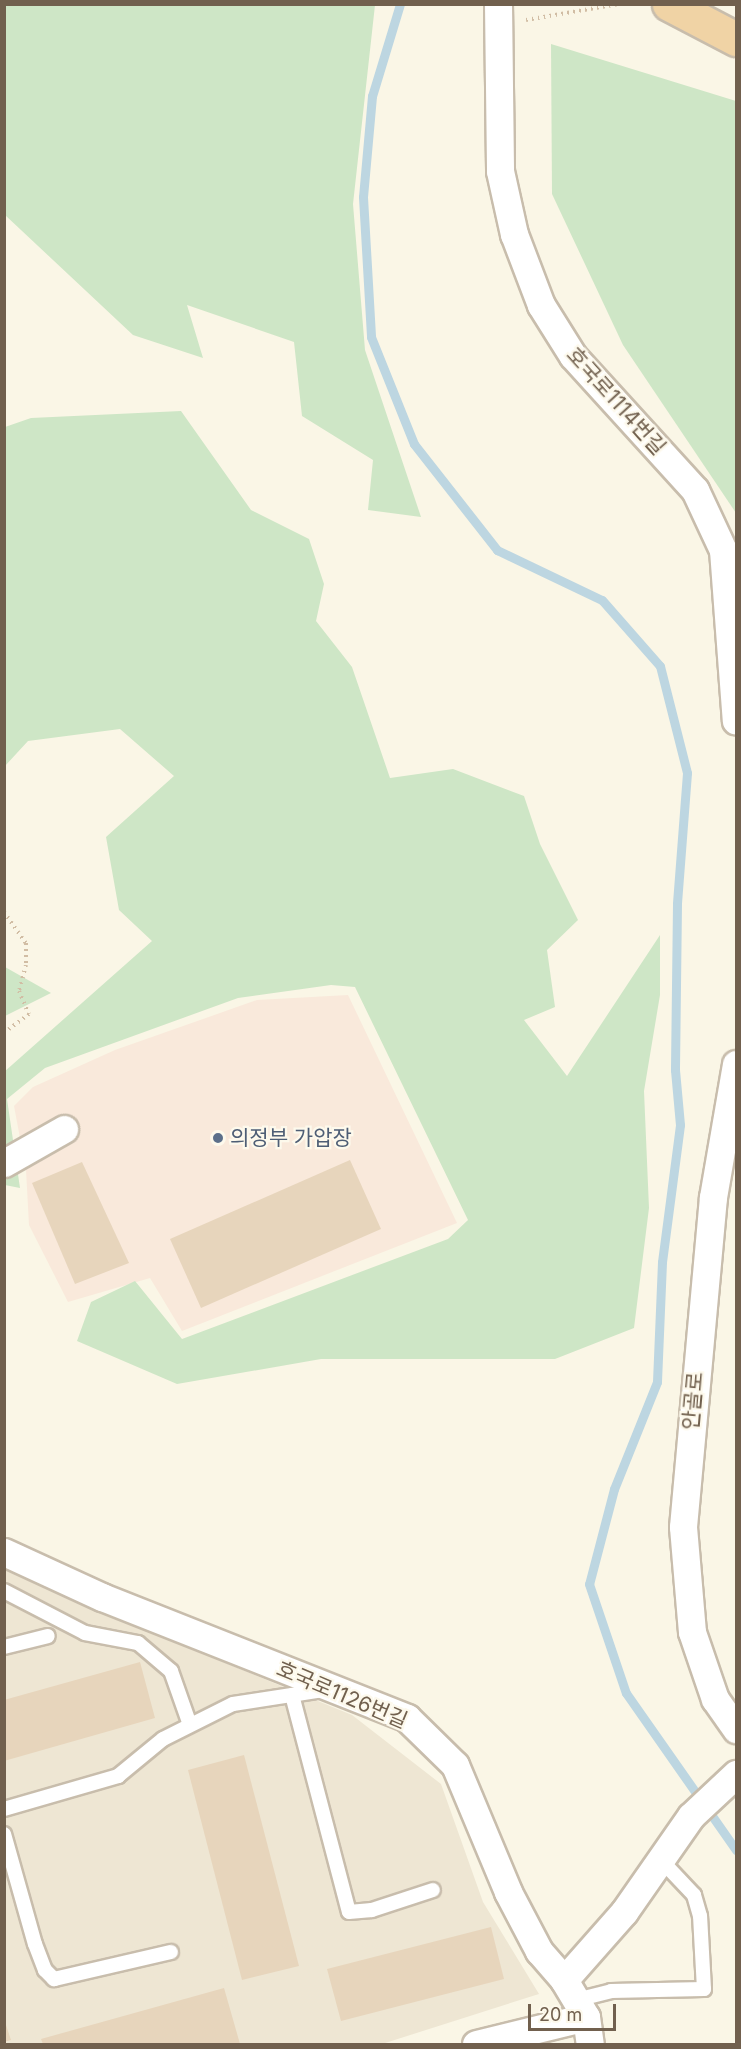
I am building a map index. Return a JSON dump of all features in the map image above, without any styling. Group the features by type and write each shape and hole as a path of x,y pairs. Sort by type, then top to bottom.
{"highway":[{"path":"669,4 736,39"}],"street":[{"name":"호국로1114번길","path":"497,11 500,171 519,249 541,305 573,356 695,490 723,550 736,721"},
{"name":"안골로","path":"736,1064 709,1232 683,1527 692,1632 715,1699 736,1729"},
{"path":"4,1163 64,1129"},
{"name":"호국로1126번길","path":"4,1552 102,1597 407,1718 455,1765 508,1892 539,1951 581,2015"},
{"path":"476,2044 581,2015 624,1912 691,1816 731,1778"}],"lane":[{"path":"4,1591 85,1633 138,1643 171,1671 190,1725"},
{"path":"4,1647 48,1636"},
{"path":"4,1809 118,1776 163,1739 233,1704 332,1688"},
{"path":"292,1695 349,1912 372,1911 433,1890"},
{"path":"4,1834 35,1944 45,1970 54,1979 171,1952"},
{"path":"581,2015 610,1991 704,1989 700,1916 694,1895 660,1859"}],"path":[{"path":"497,11 533,21 619,4"},
{"path":"4,912 26,944 26,965 19,991 28,1014 4,1033"}],"shaded area":[{"name":"의정부 가압장","path":"348,995 457,1223 182,1331 150,1278 68,1302 29,1225 26,1170 14,1106 33,1087 115,1050 257,1000"},
{"path":"5,1565 157,1635 352,1715 441,1784 483,1902 539,1994 382,2044 5,2044"}],"green space":[{"path":"4,5 375,5 353,204 365,350 421,517 368,510 373,460 302,416 294,342 187,305 203,358 133,335 5,215"},
{"path":"551,44 736,101 736,513 623,345 552,194"},
{"path":"181,411 251,510 309,539 324,584 316,621 352,667 390,778 453,769 524,796 540,844 578,920 547,950 555,1007 524,1020 567,1076 660,935 660,995 644,1091 649,1208 634,1328 555,1359 321,1359 177,1384 77,1341 91,1302 135,1281 182,1339 448,1239 468,1220 355,987 331,985 238,998 45,1068 7,1099 20,1188 5,1185 4,1072 152,941 119,910 106,837 174,776 120,729 28,741 5,766 5,427 31,418"},
{"path":"5,967 51,993 5,1016"}],"building":[{"path":"350,1160 381,1229 201,1308 170,1239"},
{"path":"82,1162 129,1263 75,1284 32,1183"},
{"path":"140,1662 155,1718 4,1761 4,1700"},
{"path":"244,1755 299,1966 242,1980 188,1770"},
{"path":"491,1927 504,1979 341,2021 327,1969"},
{"path":"224,1988 240,2044 43,2044 41,2039"},
{"path":"4,2019 11,2040 4,2042"}],"waterway":[{"path":"400,4 372,96 363,197 371,337 414,444 497,550 602,600 660,666 687,773 677,904 675,1070 680,1125 662,1262 657,1382 614,1489 589,1584 626,1693 736,1850"}],"place":[{"name":"의정부 가압장","path":"218,1138"}]}
